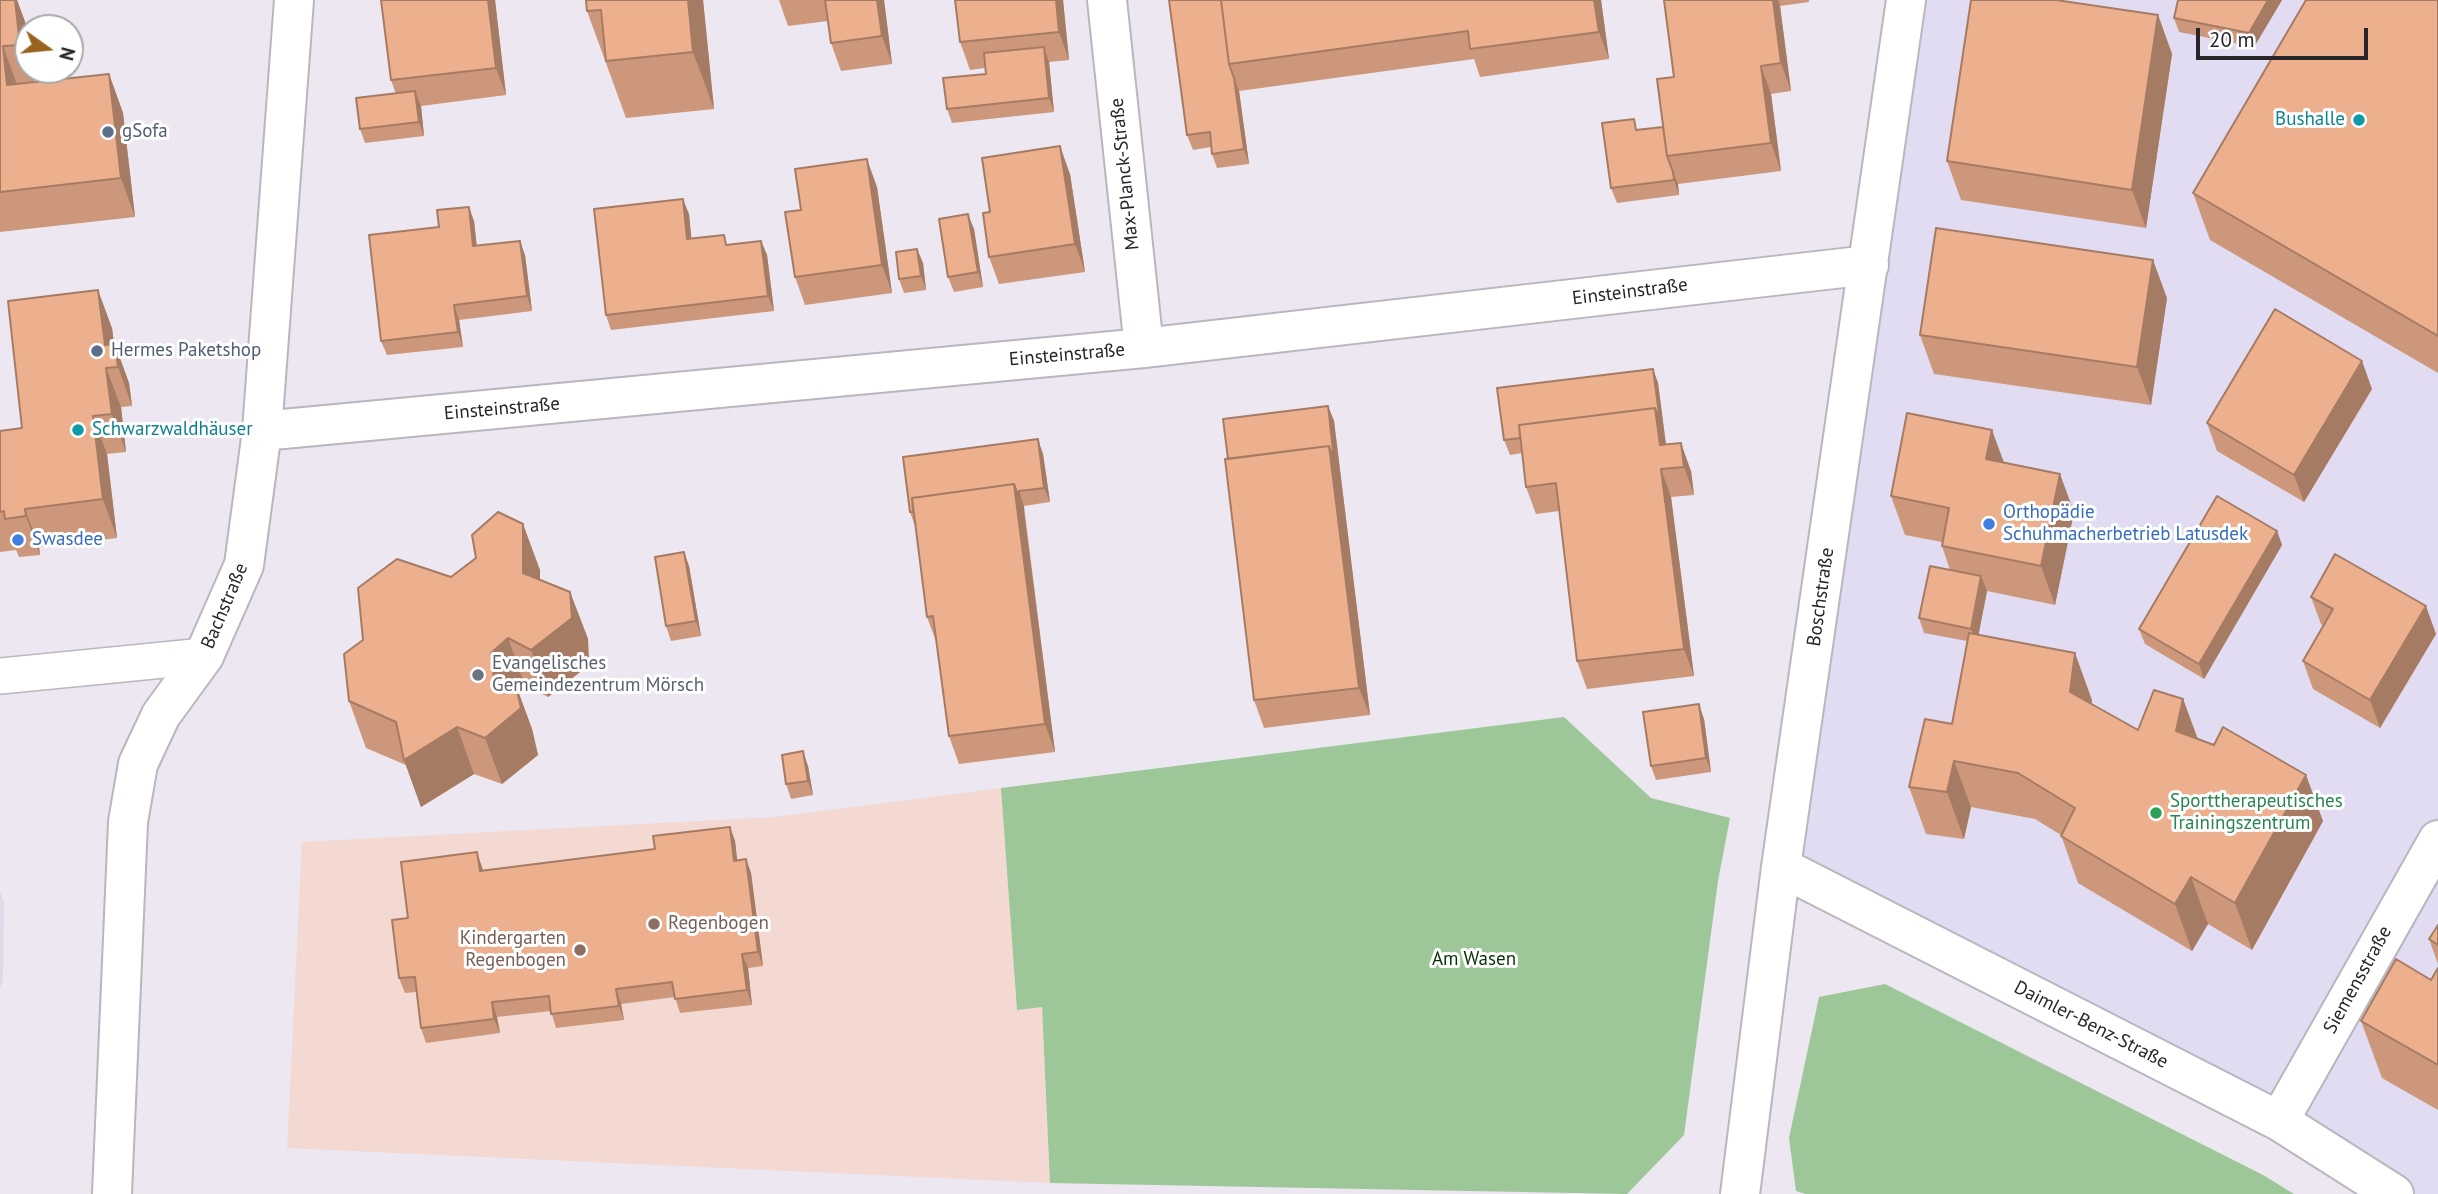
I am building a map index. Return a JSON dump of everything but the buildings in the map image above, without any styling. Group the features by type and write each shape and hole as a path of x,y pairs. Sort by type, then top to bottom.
{"street":[{"name":"Bachstraße","path":"112,1194 128,822 138,764 160,715 204,656 244,565 262,431 294,0"},
{"name":"Max-Planck-Straße","path":"1107,0 1143,348"},
{"name":"Boschstraße","path":"1740,1194 1781,867 1906,0"},
{"name":"Einsteinstraße","path":"262,431 1143,348 1869,265"},
{"name":"Siemensstraße","path":"2279,1121 2438,840"},
{"name":"Daimler-Benz-Straße","path":"1781,867 2279,1121 2394,1194"}],"lane":[{"path":"0,676 204,656"}],"shaded area":[{"path":"1916,0 2438,0 2438,1194 2394,1194 1781,867"},
{"name":"Regenbogen","path":"1001,788 1017,1009 1042,1007 1050,1183 287,1148 302,842 775,817"},
{"path":"0,891 4,903 3,979 0,989"}],"green space":[{"name":"Am Wasen","path":"1564,717 1651,798 1730,818 1718,881 1684,1135 1627,1194 1050,1183 1042,1007 1017,1010 1001,788"},
{"path":"1885,984 2263,1175 2294,1194 1806,1194 1796,1191 1789,1138 1819,997"}],"place":[{"name":"Bushalle","path":"2359,120"},
{"name":"gSofa","path":"108,132"},
{"name":"Hermes Paketshop","path":"97,351"},
{"name":"Schwarzwaldhäuser","path":"78,430"},
{"name":"Orthopädie Schuhmacherbetrieb Latusdek","path":"1989,524"},
{"name":"Swasdee","path":"18,540"},
{"name":"Evangelisches Gemeindezentrum Mörsch","path":"478,675"},
{"name":"Sporttherapeutisches Trainingszentrum","path":"2156,813"},
{"name":"Regenbogen","path":"654,924"},
{"name":"Kindergarten Regenbogen","path":"580,950"}]}
